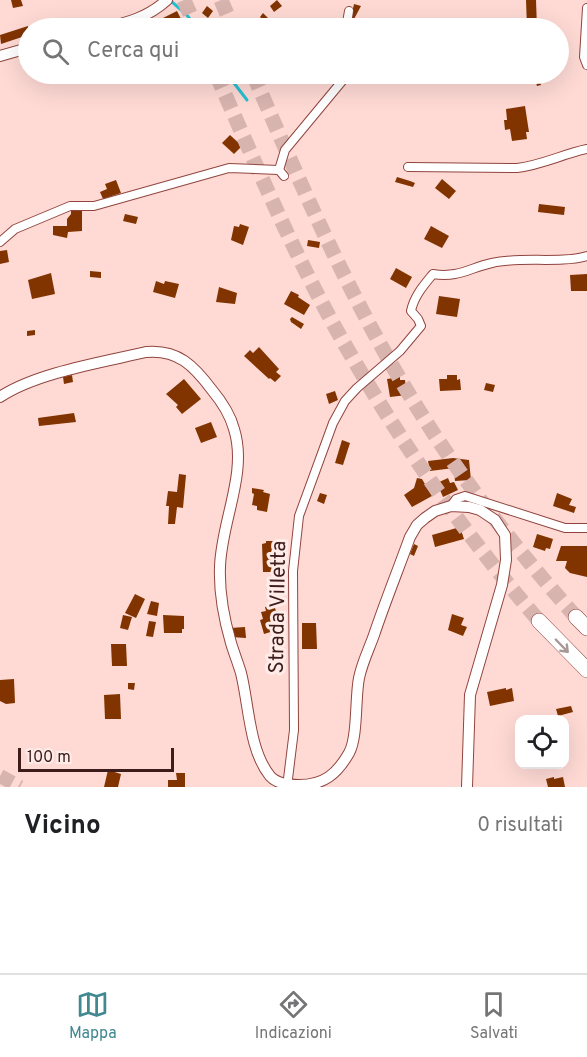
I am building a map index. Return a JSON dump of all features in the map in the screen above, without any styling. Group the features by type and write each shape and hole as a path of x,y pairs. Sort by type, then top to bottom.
{"highway":[{"path":"576,616 587,628"},
{"path":"538,621 587,670"}],"street":[{"path":"140,18 167,0"},
{"path":"587,8 584,57 587,65"},
{"path":"348,18 349,11"},
{"path":"0,56 18,51"},
{"path":"0,242 15,229 70,206 94,206 229,168 282,173 285,150 340,84"},
{"path":"408,167 517,168 534,166 587,149"},
{"name":"Strada Villetta","path":"288,786 294,730 293,571 299,516 333,423 345,401 400,351 421,326 411,311 412,306 433,274 449,277 493,262 534,258 556,260 587,256"},
{"path":"0,397 37,380 146,352 168,353 199,372 224,406 238,445 237,469 222,544 220,569 223,608 230,642 240,672 259,760 272,778 288,786 326,781 340,768 351,751 359,677 410,537 417,525 435,511 451,506 480,510 495,520 505,535 502,585 470,695 467,787"},
{"path":"451,506 456,499 465,496 565,528 587,528"}],"building":[{"path":"11,0 21,0 23,6 13,8"},
{"path":"277,0 282,6 274,12 270,6"},
{"path":"526,0 536,0 537,18 527,18"},
{"path":"354,4 361,6 355,18 351,18"},
{"path":"207,6 213,11 208,18 202,13"},
{"path":"177,11 180,18 163,18"},
{"path":"18,29 18,38 1,44 0,35"},
{"path":"525,106 529,132 526,132 527,139 512,141 510,129 505,130 506,109"},
{"path":"230,135 242,146 234,154 222,143"},
{"path":"397,177 415,183 413,187 395,182"},
{"path":"442,179 456,191 449,199 435,188"},
{"path":"116,180 121,193 103,199 100,192 107,189 105,184"},
{"path":"539,204 565,207 564,215 538,212"},
{"path":"71,208 82,208 82,231 68,232 67,238 53,235 53,226 67,226"},
{"path":"125,214 138,217 136,224 123,221"},
{"path":"240,224 249,227 243,245 231,240 234,226 239,227"},
{"path":"431,226 449,236 442,248 424,239"},
{"path":"308,240 320,242 319,248 307,246"},
{"path":"7,250 9,262 0,264 0,251"},
{"path":"396,268 412,277 406,288 390,279"},
{"path":"90,271 101,272 101,278 90,277"},
{"path":"51,273 55,294 32,299 28,280"},
{"path":"587,274 587,291 571,291 570,275"},
{"path":"156,281 164,284 165,281 179,284 175,298 153,292"},
{"path":"219,287 237,293 235,304 216,302"},
{"path":"291,291 310,305 304,315 284,304"},
{"path":"439,296 460,299 457,317 436,314"},
{"path":"292,317 304,324 301,329 291,322"},
{"path":"35,330 35,335 27,336 27,331"},
{"path":"259,347 279,369 276,372 281,376 275,382 244,356 250,350 253,353"},
{"path":"72,375 73,382 64,384 63,377"},
{"path":"447,375 457,375 457,380 460,379 461,390 440,391 439,379 447,379"},
{"path":"400,377 400,380 405,380 407,395 390,397 387,379"},
{"path":"184,379 201,399 182,414 176,407 178,405 166,394"},
{"path":"486,383 495,385 493,392 484,390"},
{"path":"335,391 338,400 329,404 326,394"},
{"path":"74,413 76,422 39,426 38,418"},
{"path":"211,422 217,437 201,443 195,428"},
{"path":"342,440 350,443 343,465 335,463"},
{"path":"453,458 469,460 471,480 455,481 454,468 430,471 428,461"},
{"path":"179,474 186,475 183,508 177,507 175,524 168,524 169,506 166,506 168,491 177,492"},
{"path":"417,478 422,479 432,496 412,507 404,495 414,488"},
{"path":"448,478 450,483 454,482 458,490 443,497 437,483"},
{"path":"252,488 264,490 263,492 270,494 267,512 257,510 257,506 252,505 254,494"},
{"path":"320,493 327,495 324,504 317,501"},
{"path":"557,493 572,499 569,505 576,507 574,513 553,506"},
{"path":"460,527 464,539 435,547 432,535"},
{"path":"537,534 553,539 550,549 546,548 545,551 533,547"},
{"path":"266,541 273,541 275,572 263,572 262,544"},
{"path":"414,544 418,546 414,556 410,554"},
{"path":"561,546 587,546 587,577 570,573 565,568 567,561 556,561"},
{"path":"135,594 145,599 136,618 125,613"},
{"path":"151,601 159,603 157,616 147,614"},
{"path":"274,605 279,628 264,634 260,620 263,619 261,612 266,611 265,607"},
{"path":"452,614 464,618 461,625 467,627 463,636 448,630"},
{"path":"123,615 132,617 128,630 120,628"},
{"path":"163,615 184,616 182,633 164,633"},
{"path":"149,621 156,622 153,637 146,636"},
{"path":"302,623 316,623 317,649 302,649"},
{"path":"245,627 246,638 231,637 230,628"},
{"path":"111,644 126,644 127,666 112,666"},
{"path":"14,679 15,703 6,704 0,701 0,680"},
{"path":"128,683 135,683 134,690 128,689"},
{"path":"506,688 506,690 512,688 514,701 490,706 487,692"},
{"path":"120,694 121,719 105,719 104,695"},
{"path":"571,706 573,712 558,715 556,709"},
{"path":"108,770 121,774 118,787 104,787"},
{"path":"176,773 185,773 185,787 168,787 168,780 177,780"},
{"path":"554,777 554,779 563,777 565,787 548,787 546,779"}],"waterway":[{"path":"172,2 189,18"},
{"path":"235,84 247,100"}],"tunnel":[{"path":"184,0 192,18"},
{"path":"221,0 229,18"},
{"path":"220,84 297,253 352,357 394,427 440,494 539,621"},
{"path":"257,84 336,258 407,391 450,458 484,505 576,617"},
{"path":"0,776 20,787"}]}
